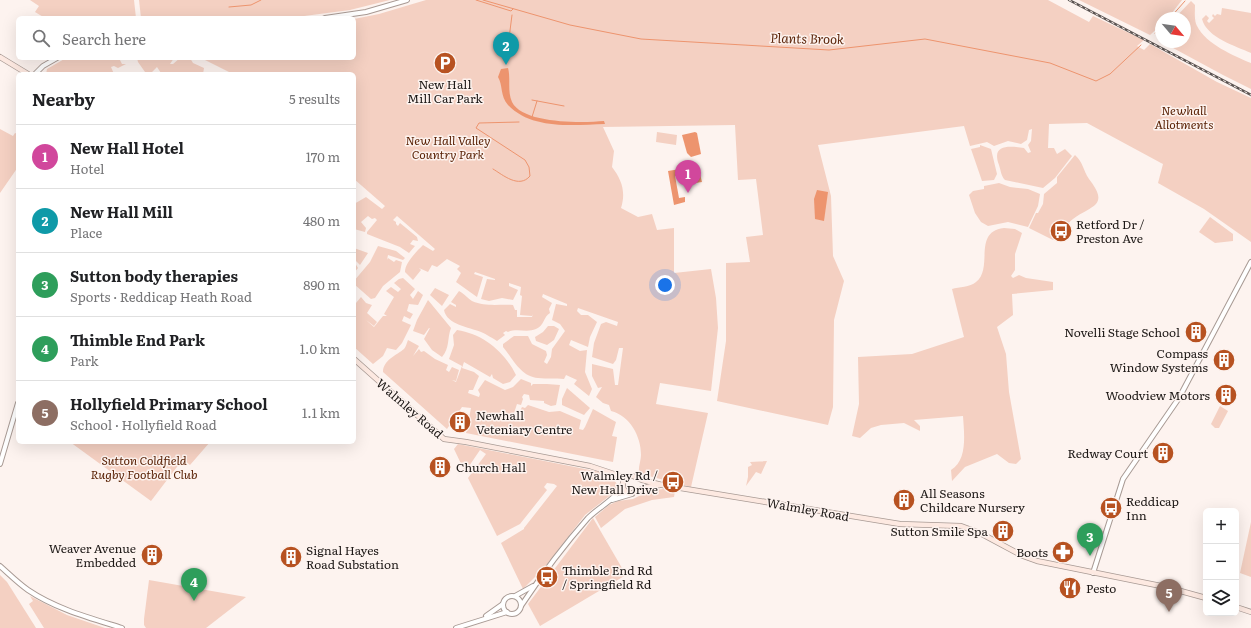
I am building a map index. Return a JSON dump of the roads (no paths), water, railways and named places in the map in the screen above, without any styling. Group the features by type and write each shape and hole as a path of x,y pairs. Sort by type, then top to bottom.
{"main road":[{"path":"0,57 25,72"},
{"name":"Walmley Road","path":"356,361 444,439 582,464 627,477"},
{"path":"613,473 625,492 633,494 638,490 662,485"},
{"path":"622,486 627,477 637,478 640,484 638,490"},
{"name":"Walmley Road","path":"637,478 662,485 900,524 962,526 980,533 1030,559 1166,587 1203,597"},
{"path":"1239,608 1251,612"}],"street":[{"path":"337,16 373,10 407,0"},
{"path":"37,72 43,66 54,60"},
{"path":"1093,573 1115,503 1126,474 1178,398 1251,262"},
{"path":"0,464 16,410"},
{"path":"456,628 507,612 515,613 536,583 583,524 597,509 610,500 622,486"},
{"path":"610,500 633,494"},
{"path":"0,566 28,590 49,602 72,612 122,628"},
{"path":"482,619 503,604 507,597 515,596 536,583"},
{"path":"515,596 520,601 521,606"},
{"path":"503,604 507,612"}],"waterway":[{"path":"229,7 251,5 261,0"},
{"name":"Plants Brook","path":"476,0 511,11 513,9"},
{"name":"Plants Brook","path":"483,0 570,25 641,39 829,50 925,39 1050,63 1096,81 1110,74 1141,45"},
{"name":"Plants Brook","path":"1175,12 1185,1"},
{"path":"507,54 512,15"},
{"path":"532,100 564,106"},
{"path":"532,117 537,101"},
{"path":"493,169 511,180 516,181 526,180 530,176 529,167 525,160 476,128 479,123 519,122"}],"railway":[{"path":"1069,0 1251,95"}],"place":[{"name":"New Hall Mill Car Park","path":"445,63"},
{"name":"New Hall Mill","path":"506,65"},
{"name":"New Hall Hotel","path":"688,193"},
{"name":"Retford Dr / Preston Ave","path":"1061,231"},
{"name":"Novelli Stage School","path":"1196,332"},
{"name":"Compass Window Systems","path":"1224,360"},
{"name":"Woodview Motors","path":"1226,395"},
{"name":"Newhall Veteniary Centre","path":"460,422"},
{"name":"Redway Court","path":"1163,453"},
{"name":"Church Hall","path":"440,467"},
{"name":"Walmley Rd / New Hall Drive","path":"673,482"},
{"name":"All Seasons Childcare Nursery","path":"904,500"},
{"name":"Reddicap Inn","path":"1111,508"},
{"name":"Sutton Smile Spa","path":"1003,531"},
{"name":"Boots","path":"1063,552"},
{"name":"Weaver Avenue Embedded","path":"152,555"},
{"name":"Sutton body therapies","path":"1090,556"},
{"name":"Signal Hayes Road Substation","path":"291,557"},
{"name":"Thimble End Rd / Springfield Rd","path":"547,577"},
{"name":"Pesto","path":"1070,588"},
{"name":"Thimble End Park","path":"194,601"},
{"name":"Hollyfield Primary School","path":"1169,612"}],"park label":[{"name":"Newhall Allotments","path":"1184,117"},
{"name":"New Hall Valley Country Park","path":"448,147"},
{"name":"Sutton Coldfield Rugby Football Club","path":"144,467"}]}
